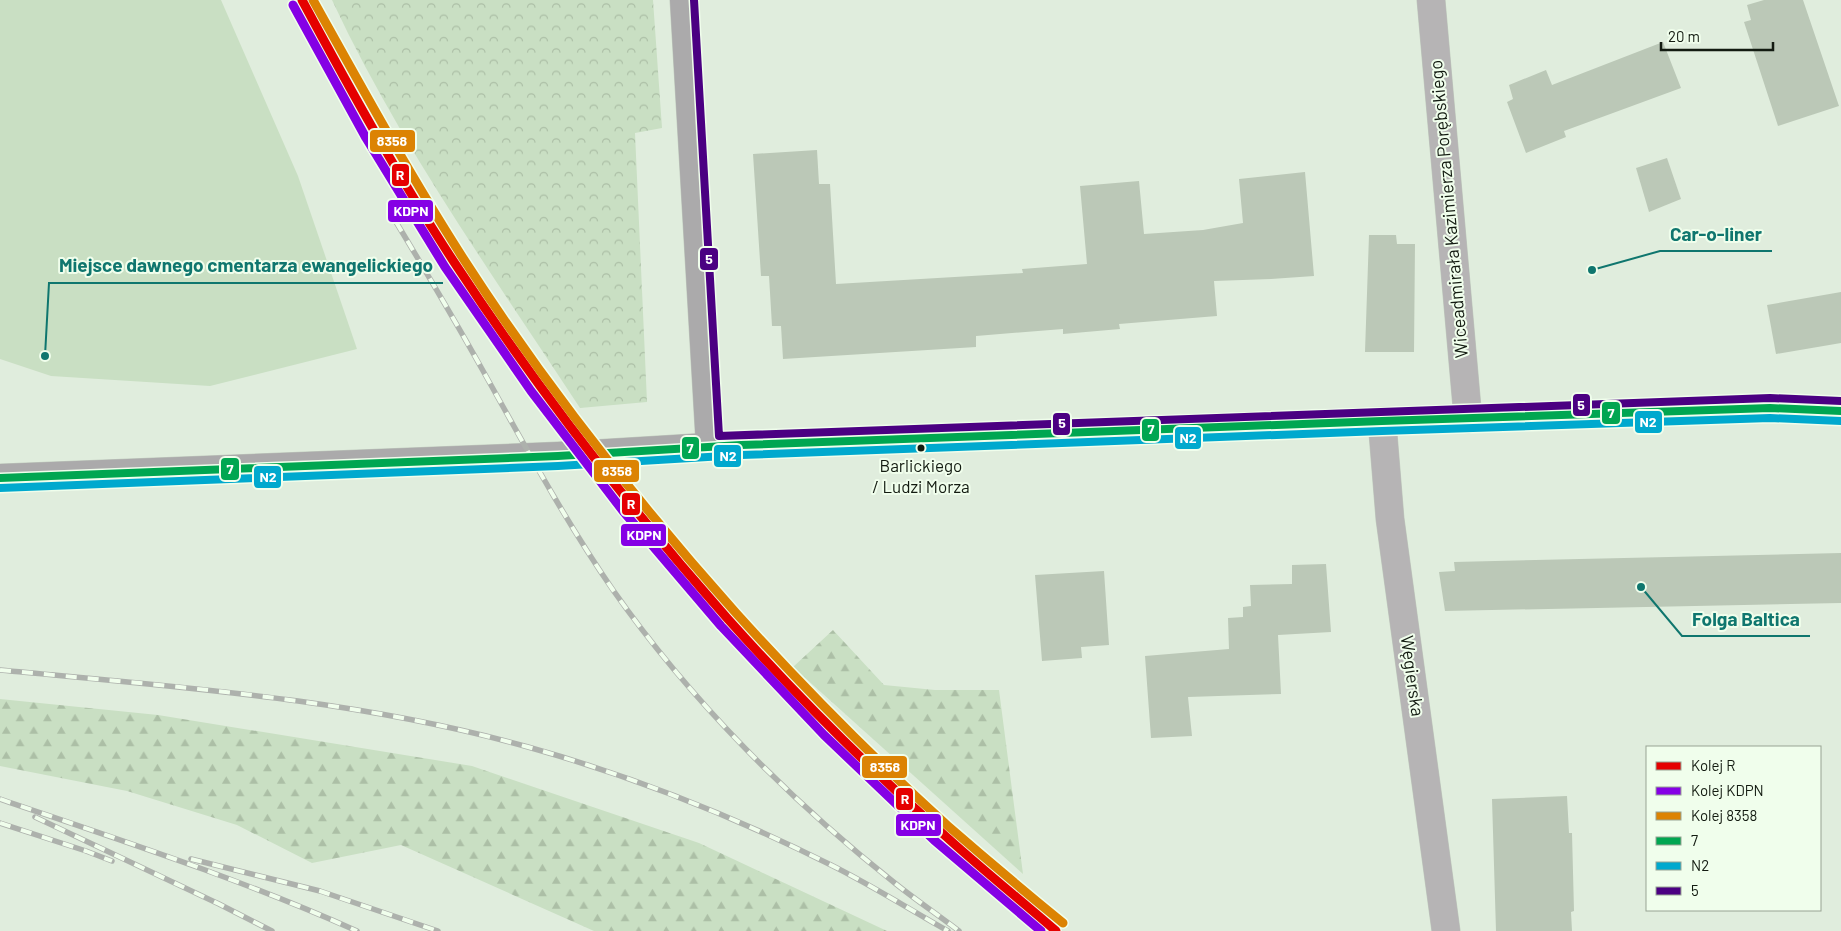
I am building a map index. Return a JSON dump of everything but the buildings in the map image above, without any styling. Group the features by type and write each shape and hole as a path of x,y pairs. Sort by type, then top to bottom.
{"street":[{"path":"684,0 710,446"},
{"name":"Wiceadmirała Kazimierza Porębskiego","path":"1431,0 1468,419"},
{"path":"0,478 574,455 710,446 1382,421 1770,408 1841,411"},
{"name":"Węgierska","path":"1382,421 1390,518 1446,931"}],"green space":[{"path":"0,0 221,0 298,176 357,349 210,386 51,376 0,359"},
{"path":"332,0 653,0 662,128 635,133 647,402 580,408 448,208 417,157 358,53"},
{"path":"833,630 884,685 935,690 999,690 1023,874 793,667"},
{"path":"0,699 158,715 472,766 699,843 887,931 594,931 401,845 312,863 237,825 127,791 0,766"}],"railway":[{"path":"396,222 461,332 561,509 613,590 643,631 709,709 781,784 857,852 959,931"},
{"path":"0,670 200,689 332,706 398,717 528,747 644,784 758,830 846,873 948,931"},
{"path":"0,799 225,877 357,931"},
{"path":"35,817 272,931"},
{"path":"0,823 112,861"},
{"path":"191,859 320,891 438,931"}],"rail line":[{"name":"R","path":"302,0 375,133 485,309 550,400 654,533 727,618 831,728 955,845 1056,931"},
{"name":"8358","path":"313,0 404,161 461,255 557,394 626,484 736,613 839,722 948,826 1063,923"},
{"name":"KDPN","path":"293,5 366,138 445,267 531,391 623,511 721,626 824,735 934,840 1041,931"}],"transit line":[{"name":"5","path":"694,0 719,436 1770,398 1841,401"},
{"name":"7","path":"0,478 558,456 741,445 1382,421 1770,408 1841,411"},
{"name":"N2","path":"0,488 558,466 741,455 1382,431 1770,418 1841,421"}],"place":[{"name":"Car-o-liner","path":"1592,270"},
{"name":"Miejsce dawnego cmentarza ewangelickiego","path":"45,356"},
{"name":"Barlickiego / Ludzi Morza","path":"921,448"},
{"name":"Folga Baltica","path":"1641,587"}]}
